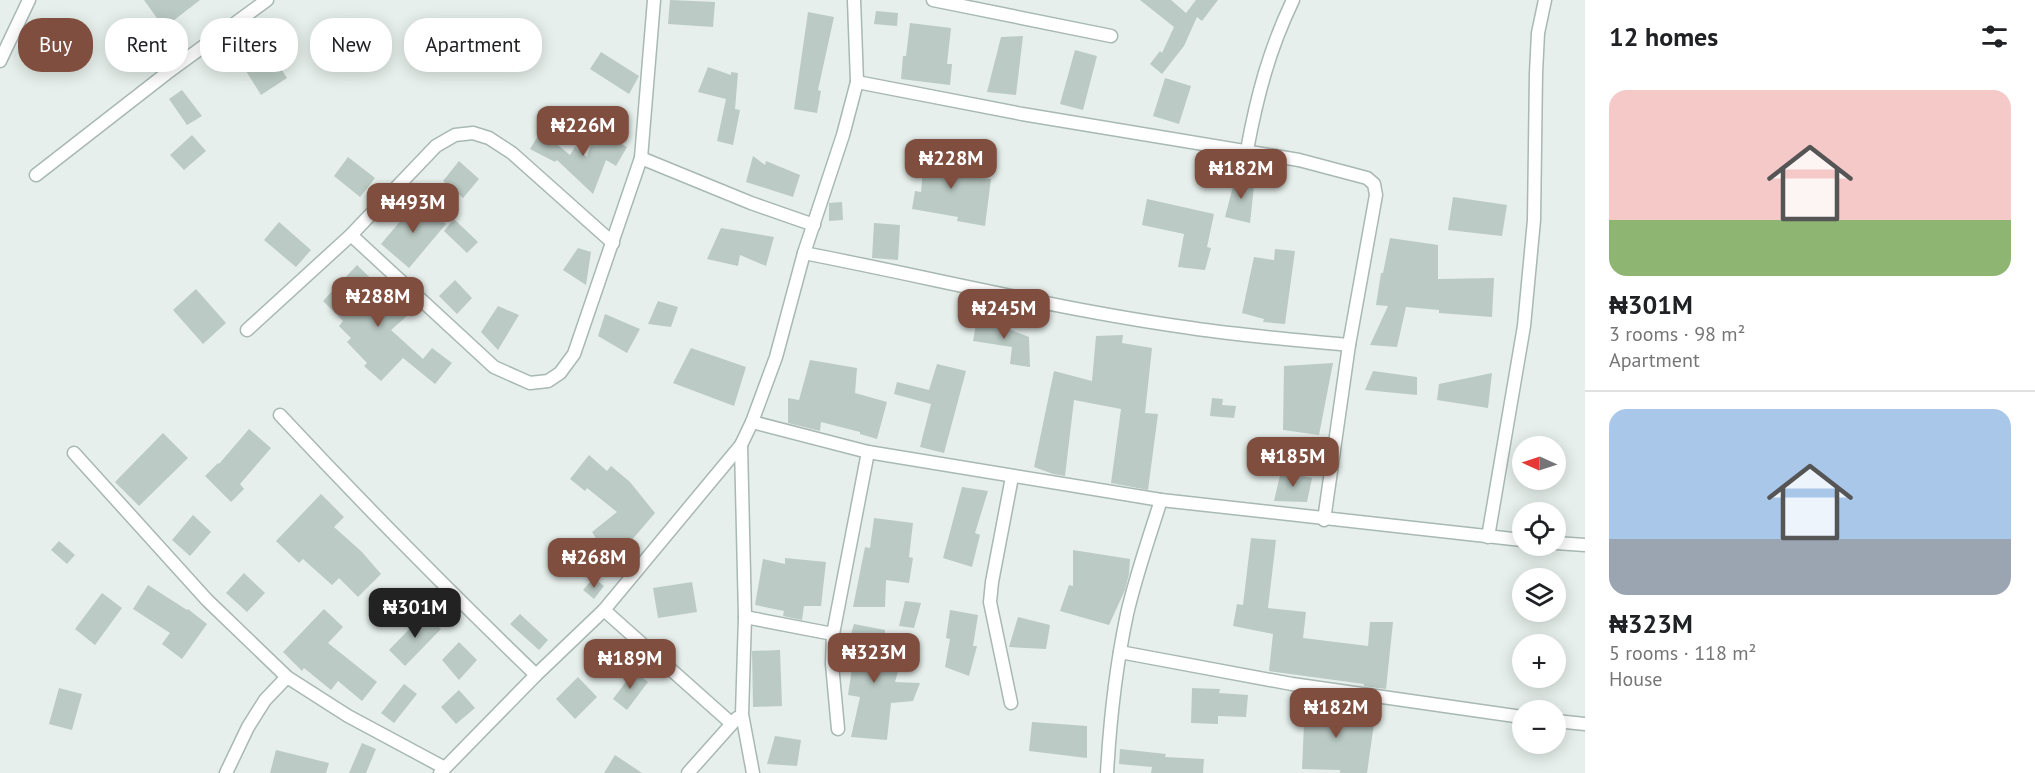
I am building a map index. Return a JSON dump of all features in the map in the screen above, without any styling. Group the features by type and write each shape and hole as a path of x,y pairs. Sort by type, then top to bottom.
{"street":[{"path":"0,61 29,0"},
{"path":"36,175 167,72 267,0"},
{"path":"351,235 495,367 530,383 548,381 560,373 574,354 641,158 654,0"},
{"path":"74,453 207,600 287,677 442,771 536,675 604,610 741,445 776,357 804,253 843,135 857,82 854,0"},
{"path":"933,0 1111,36"},
{"path":"1247,150 1268,59 1293,0"},
{"path":"1488,537 1524,326 1534,220 1536,63 1538,33 1545,0"},
{"path":"857,82 1022,114 1299,160 1367,178 1374,184 1376,195 1349,345 1324,520"},
{"path":"247,330 351,235 436,146 455,135 474,133 489,138 512,153 613,243"},
{"path":"641,158 730,195 814,225"},
{"path":"804,253 1119,316 1246,335 1349,345"},
{"path":"280,415 382,524 536,675"},
{"path":"752,422 868,452 1161,500 1324,520 1512,539"},
{"path":"741,445 745,617 742,714 753,773"},
{"path":"838,729 832,664 833,634 868,452"},
{"path":"1011,703 990,602 1012,477"},
{"path":"1107,773 1120,652 1127,613 1161,500"},
{"path":"1566,544 1585,545"},
{"path":"604,610 731,723"},
{"path":"745,617 833,634"},
{"path":"1120,652 1292,684 1512,716"},
{"path":"226,773 248,727 265,700 287,677"},
{"path":"687,773 731,723 742,714"},
{"path":"1566,722 1585,724"}],"building":[{"path":"144,0 200,0 177,18 157,18"},
{"path":"670,0 715,2 713,27 668,24"},
{"path":"1140,0 1171,0 1186,13 1196,0 1218,0 1202,21 1197,17 1184,46 1162,74 1150,64 1160,51 1162,53 1174,27"},
{"path":"876,11 898,13 897,26 874,24"},
{"path":"808,12 834,17 818,90 821,91 817,113 794,109"},
{"path":"910,23 951,28 947,64 952,64 950,85 901,79"},
{"path":"1023,36 1016,95 987,92 1001,37"},
{"path":"1075,50 1097,56 1083,110 1060,104"},
{"path":"601,52 639,76 629,94 590,69"},
{"path":"708,67 731,75 731,72 738,73 735,109 740,110 733,145 717,141 726,99 698,92"},
{"path":"247,72 283,72 287,78 261,95"},
{"path":"1165,78 1191,86 1179,124 1153,116"},
{"path":"182,90 202,116 187,125 169,99"},
{"path":"596,130 627,147 616,166 606,160 593,194 557,160 555,162 530,149 541,131 570,155 575,147 587,157"},
{"path":"192,135 206,151 184,170 170,155"},
{"path":"925,147 953,150 952,176 991,179 985,226 957,221 958,217 912,209 915,191 921,192"},
{"path":"753,156 765,165 766,161 800,175 793,197 746,182"},
{"path":"348,157 375,178 360,197 334,176"},
{"path":"459,161 479,179 463,198 443,181"},
{"path":"1255,177 1250,223 1225,217 1235,179"},
{"path":"1453,197 1507,205 1502,236 1448,230"},
{"path":"1147,199 1214,214 1207,247 1211,248 1205,270 1178,267 1184,234 1142,225"},
{"path":"418,200 446,224 409,268 381,244"},
{"path":"842,202 843,220 829,221 829,203"},
{"path":"454,219 478,242 467,253 444,231"},
{"path":"279,222 311,250 296,267 264,240"},
{"path":"874,223 900,225 898,260 872,258"},
{"path":"721,228 774,237 766,266 740,255 738,266 707,259"},
{"path":"1390,238 1438,245 1438,279 1494,278 1492,317 1439,313 1439,310 1406,307 1397,347 1370,345 1388,306 1376,305"},
{"path":"578,248 591,252 586,285 563,270"},
{"path":"1275,249 1295,251 1285,324 1263,322 1264,319 1242,313 1254,257 1274,260"},
{"path":"357,265 408,315 391,330 423,359 432,348 452,363 435,384 403,358 381,381 364,366 367,363 347,342 351,338 339,326 343,321 323,301"},
{"path":"455,280 472,298 457,314 439,296"},
{"path":"196,289 226,323 203,344 173,310"},
{"path":"658,301 678,307 671,327 648,324"},
{"path":"498,306 519,315 498,350 481,332"},
{"path":"605,314 640,329 627,353 598,336"},
{"path":"977,319 1006,324 1006,328 1029,337 1030,367 1010,364 1012,347 973,341"},
{"path":"1123,335 1122,343 1152,348 1145,413 1158,414 1148,490 1111,483 1121,409 1074,400 1065,476 1034,467 1054,371 1092,381 1096,336"},
{"path":"691,348 746,367 734,406 673,383"},
{"path":"810,360 857,368 855,393 887,402 877,439 821,422 820,431 788,423 788,398 799,400"},
{"path":"1333,363 1319,435 1283,430 1284,366"},
{"path":"937,364 966,371 944,453 920,447 931,404 894,394 897,382 929,390"},
{"path":"1373,371 1417,377 1417,395 1365,390"},
{"path":"1492,373 1488,408 1437,400 1439,384"},
{"path":"1212,398 1223,399 1222,405 1236,406 1234,418 1210,416"},
{"path":"249,429 271,448 240,484 244,489 231,502 205,476 219,464"},
{"path":"163,433 188,458 139,506 115,482"},
{"path":"589,455 607,471 611,466 630,482 655,513 612,563 592,532 617,512 587,488 585,491 570,479"},
{"path":"1281,471 1312,478 1307,502 1274,501"},
{"path":"962,487 988,491 975,533 980,535 972,567 943,558"},
{"path":"321,494 344,517 334,527 362,552 381,574 358,597 339,578 332,585 303,559 299,563 276,541"},
{"path":"193,515 211,532 190,556 172,540"},
{"path":"874,518 913,523 909,557 913,558 909,583 886,580 885,607 853,607 865,547 870,548"},
{"path":"1251,538 1276,540 1268,608 1306,612 1303,638 1368,646 1370,622 1393,622 1386,689 1269,671 1273,634 1233,626 1237,604 1243,605"},
{"path":"59,541 75,555 67,564 51,550"},
{"path":"1073,550 1130,559 1125,590 1109,625 1060,611 1069,585 1073,586"},
{"path":"785,558 826,562 821,606 804,606 802,620 783,616 784,611 755,605 763,559 785,564"},
{"path":"244,573 265,593 247,612 226,593"},
{"path":"592,580 604,586 594,599 583,590"},
{"path":"692,582 697,612 658,618 653,588"},
{"path":"148,585 188,609 207,624 182,659 162,644 170,633 133,609"},
{"path":"102,593 122,608 95,645 75,629"},
{"path":"905,601 921,603 914,628 899,626"},
{"path":"324,609 343,627 328,643 377,682 362,701 338,681 331,690 304,668 302,671 283,652"},
{"path":"950,610 978,615 973,646 977,646 969,676 945,667 950,639 946,638"},
{"path":"425,613 441,629 405,666 389,650"},
{"path":"520,614 548,640 539,650 510,624"},
{"path":"1018,617 1050,625 1046,649 1009,647"},
{"path":"854,624 885,630 884,666 899,668 895,682 920,683 913,701 891,703 887,740 851,737 860,697 848,695 854,655 845,653"},
{"path":"459,642 477,660 459,680 442,660"},
{"path":"780,650 782,706 753,707 752,651"},
{"path":"634,671 648,682 627,710 613,699"},
{"path":"578,677 597,697 575,719 556,699"},
{"path":"404,684 417,694 394,723 381,713"},
{"path":"59,688 82,694 72,730 49,724"},
{"path":"1192,688 1220,689 1219,693 1248,695 1246,717 1218,716 1218,724 1191,723"},
{"path":"459,690 475,708 456,724 441,707"},
{"path":"1305,702 1339,705 1338,712 1375,717 1367,773 1302,769"},
{"path":"1032,722 1087,726 1087,758 1029,751"},
{"path":"775,736 801,740 797,766 767,764"},
{"path":"362,743 376,749 366,773 349,773"},
{"path":"1120,749 1166,754 1165,757 1204,759 1203,773 1151,773 1152,767 1119,764"},
{"path":"276,750 329,763 326,773 270,773"},
{"path":"615,755 642,773 604,773"}]}
